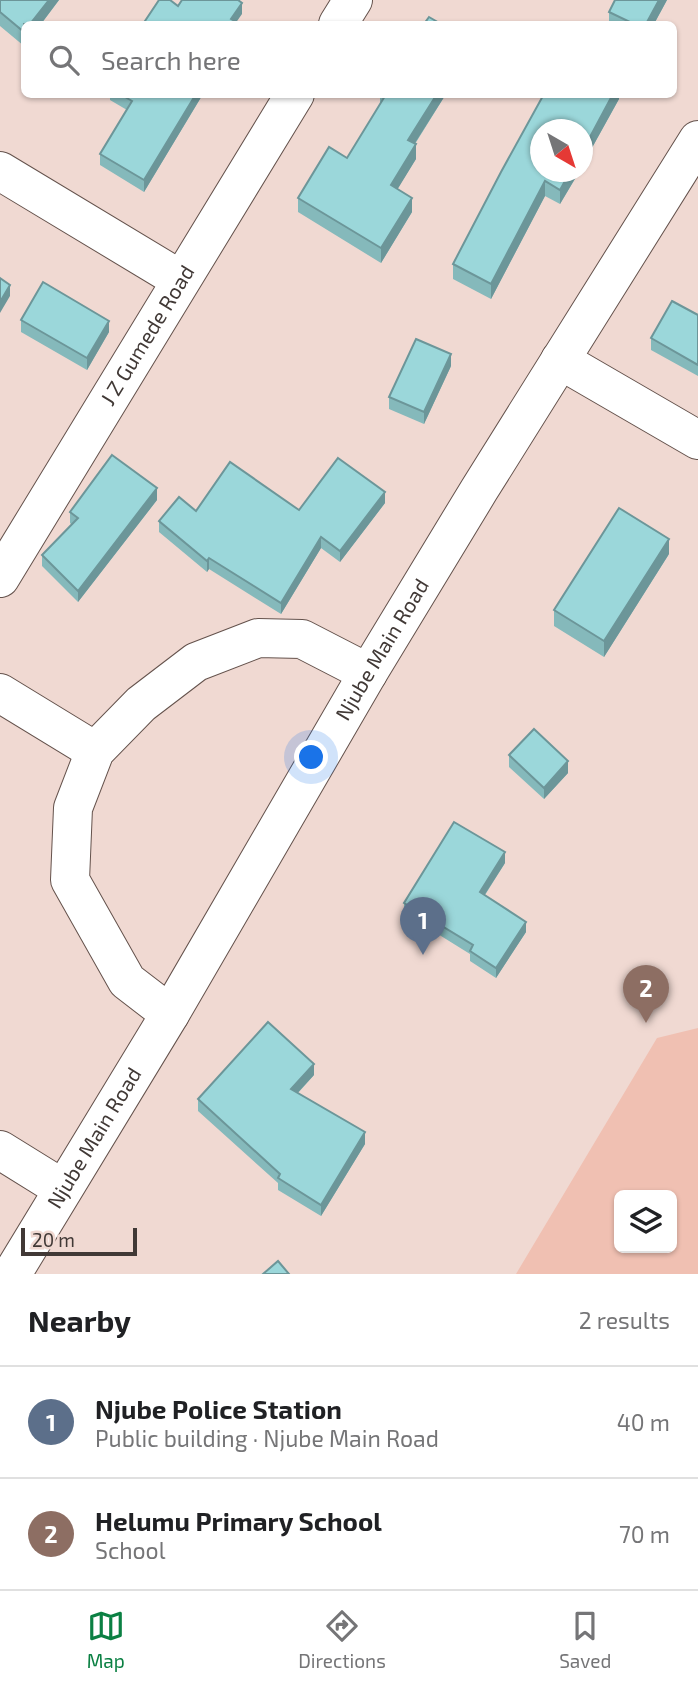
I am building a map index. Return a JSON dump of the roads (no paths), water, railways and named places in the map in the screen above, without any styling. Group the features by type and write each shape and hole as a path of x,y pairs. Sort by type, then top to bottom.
{"street":[{"path":"340,21 353,0"},
{"name":"J Z Gumede Road","path":"0,578 293,98"},
{"name":"Njube Main Road","path":"12,1274 170,1014 368,673 698,140"},
{"path":"0,171 181,280"},
{"path":"560,360 698,440"},
{"path":"170,1014 127,981 70,880 73,808 95,751 141,704 196,662 258,638 302,639 368,673"},
{"path":"0,693 95,751"},
{"path":"0,1150 63,1189"}],"place":[{"name":"Njube Police Station","path":"423,955"},
{"name":"Helumu Primary School","path":"646,1023"}]}
